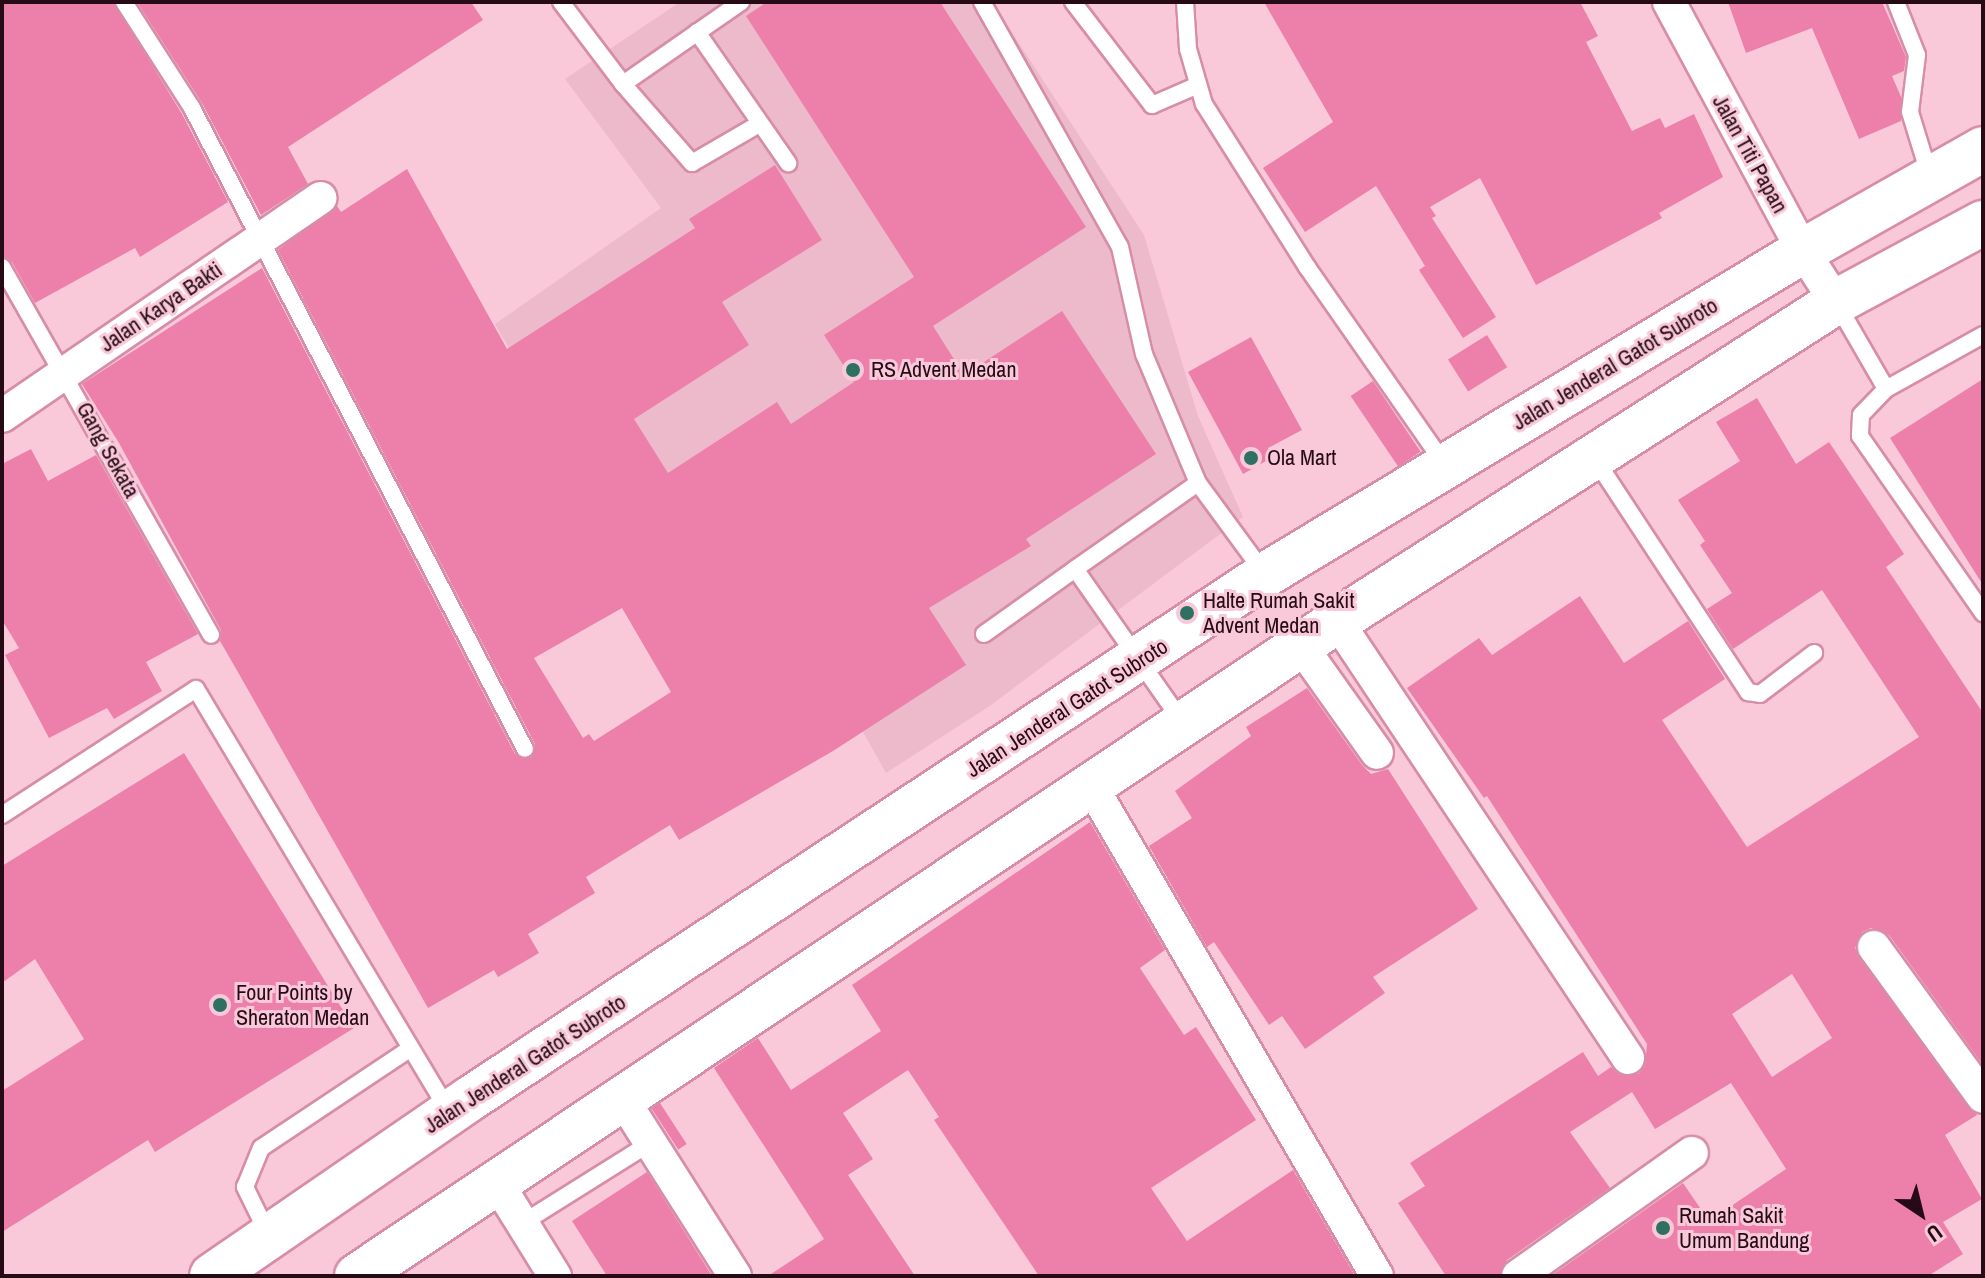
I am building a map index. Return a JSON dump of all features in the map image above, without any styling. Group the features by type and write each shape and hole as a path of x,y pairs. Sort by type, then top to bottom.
{"main road":[{"name":"Jalan Jenderal Gatot Subroto","path":"212,1276 450,1113 1140,661 1265,575 1803,251 1983,149"},
{"path":"363,1274 496,1181 1337,621 1836,302 1983,223"}],"street":[{"name":"Jalan Titi Papan","path":"1669,2 1803,251 1836,302"},
{"name":"Jalan Karya Bakti","path":"2,416 320,198"},
{"path":"1337,621 1628,1058"},
{"path":"1301,646 1377,753"},
{"path":"1092,787 1377,1276"},
{"path":"1874,947 1983,1097"},
{"path":"622,1098 735,1276"},
{"path":"1518,1276 1692,1153"},
{"path":"496,1181 555,1276"}],"lane":[{"path":"124,2 192,108 329,364 525,749"},
{"path":"561,2 623,84 692,163 759,124"},
{"path":"623,84 741,2"},
{"path":"982,2 1120,247 1144,354 1198,483 1265,575"},
{"path":"1073,2 1152,105 1198,85"},
{"path":"1185,2 1198,85 1219,128 1307,267 1445,466"},
{"path":"1896,2 1917,55 1910,112 1931,178"},
{"path":"697,32 788,163"},
{"name":"Gang Sekata","path":"2,267 211,635"},
{"path":"1836,302 1886,389"},
{"path":"1983,335 1886,389 1861,415 1860,436 1983,613"},
{"path":"1594,457 1748,692 1760,694 1814,653"},
{"path":"984,634 1198,483"},
{"path":"1075,569 1185,725"},
{"path":"2,815 196,689 408,1050 450,1113"},
{"path":"270,1237 245,1187 261,1148 408,1050"},
{"path":"521,1224 636,1152"}],"shaded area":[{"name":"RS Advent Medan","path":"680,2 992,2 1144,235 1198,416 1243,517 991,705 886,773 746,523 649,587 495,324 661,208 565,79"}],"building":[{"path":"2,2 113,2 182,114 228,202 140,257 135,248 35,303 12,262 2,256"},
{"path":"137,2 471,2 483,20 288,147 308,184 261,215 202,103"},
{"path":"767,2 940,2 1086,227 933,326 964,375 1062,311 1156,454 1026,539 1031,546 929,608 966,665 833,751 679,840 670,825 586,877 595,893 528,934 539,953 498,977 494,970 428,1008 220,641 221,630 119,443 82,384 262,268 515,754 531,758 535,744 278,250 337,206 341,212 407,169 507,349 695,228 689,219 775,165 822,240 722,302 749,345 634,419 668,473 777,402 791,424 854,382 824,335 914,277 746,16","holes":["622,608 671,692 594,741 589,734 583,738 534,658"]},
{"path":"1264,2 1580,2 1598,36 1586,42 1632,131 1660,118 1665,128 1694,114 1723,177 1659,213 1662,218 1536,285 1480,178 1430,207 1436,216 1432,218 1496,317 1463,338 1419,270 1425,266 1376,186 1305,232 1263,168 1333,122"},
{"path":"1728,2 1882,2 1906,57 1904,71 1892,76 1901,97 1901,121 1859,139 1812,28 1746,53"},
{"path":"1487,335 1507,367 1468,392 1448,359"},
{"path":"1251,337 1302,430 1268,448 1273,457 1243,474 1188,372"},
{"path":"1983,379 1983,585 1890,438"},
{"path":"1373,381 1421,451 1398,467 1351,396"},
{"path":"1757,398 1796,464 1829,442 1904,554 1886,567 1983,713 1983,1065 1889,935 1871,928 1862,932 1855,948 1977,1115 1945,1135 1982,1199 1943,1222 1963,1254 1928,1276 1551,1276 1683,1183 1709,1221 1786,1169 1731,1083 1655,1129 1632,1092 1570,1132 1610,1188 1507,1260 1499,1276 1446,1276 1398,1203 1425,1186 1410,1163 1583,1052 1598,1076 1611,1067 1620,1075 1638,1074 1645,1066 1647,1044 1487,796 1484,798 1407,688 1479,638 1492,655 1580,596 1624,663 1688,621 1725,679 1662,720 1747,847 1919,737 1822,590 1733,649 1707,609 1732,593 1700,545 1705,541 1678,500 1740,461 1716,422","holes":["1792,974 1832,1038 1772,1077 1732,1014"]},
{"path":"31,449 48,481 96,455 198,634 146,662 162,691 114,719 107,708 49,738 5,655 19,648 2,620 2,464"},
{"path":"1307,688 1371,774 1388,769 1478,909 1373,977 1385,993 1305,1049 1282,1016 1269,1025 1214,942 1207,947 1149,846 1192,818 1175,791 1251,736 1246,727"},
{"path":"184,753 354,1028 155,1152 148,1140 2,1232 2,1091 84,1039 35,959 2,983 2,866"},
{"path":"1090,822 1165,950 1140,968 1184,1035 1196,1027 1256,1120 1151,1188 1187,1241 1293,1170 1355,1276 1039,1276 934,1120 939,1117 908,1070 843,1113 873,1159 848,1175 915,1276 768,1276 824,1239 714,1068 758,1038 791,1090 881,1031 852,985"},
{"path":"660,1103 687,1144 678,1150 652,1108"},
{"path":"647,1172 712,1276 607,1276 572,1221"}],"place":[{"name":"RS Advent Medan","path":"853,370"},
{"name":"Ola Mart","path":"1251,458"},
{"name":"Halte Rumah Sakit Advent Medan","path":"1187,613"},
{"name":"Four Points by Sheraton Medan","path":"220,1005"},
{"name":"Rumah Sakit Umum Bandung","path":"1663,1228"}]}
